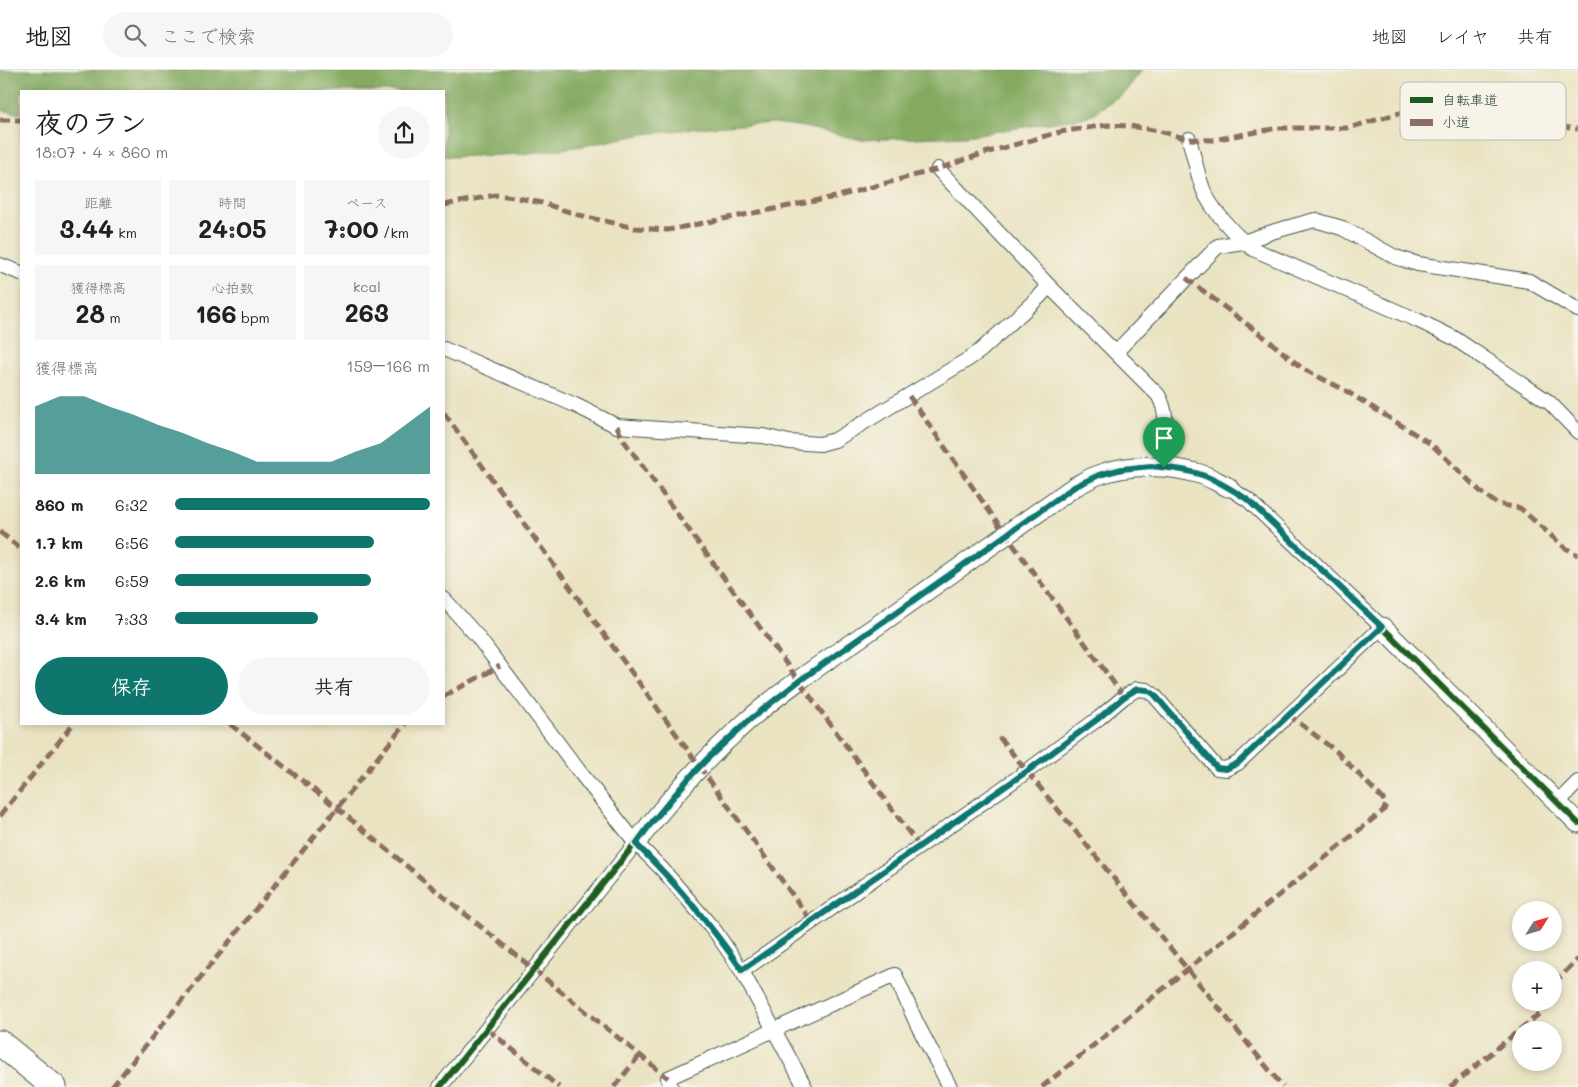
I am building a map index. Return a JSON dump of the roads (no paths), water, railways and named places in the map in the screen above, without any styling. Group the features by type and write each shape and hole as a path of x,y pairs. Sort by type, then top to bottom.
{"highway":[{"path":"0,1043 54,1087"}],"street":[{"path":"1190,140 1203,190 1217,213 1243,242 1252,249 1417,320 1454,338 1549,402 1576,424"},
{"path":"938,169 1049,286 1158,395 1164,405 1166,420 1164,468"},
{"path":"1116,352 1218,246 1243,242 1315,220 1342,228 1394,257 1418,264 1529,281 1578,310"},
{"path":"0,265 20,273"},
{"path":"445,350 575,405 616,426 763,436 789,442 820,444 835,440 967,360 980,351 1049,286"},
{"path":"440,1087 655,819 707,759 747,722 799,681 1074,487 1099,475 1122,469 1151,466 1178,469 1202,475 1228,487 1248,500 1382,627 1578,823"},
{"path":"445,599 477,636 636,844 662,869 715,932 742,970 805,1087"},
{"path":"742,970 1026,772 1137,689 1147,690 1154,694 1217,768 1226,769 1238,763 1382,627"},
{"path":"1558,802 1578,782"},
{"path":"671,1087 668,1078 896,975 917,1024 950,1087"}]}
